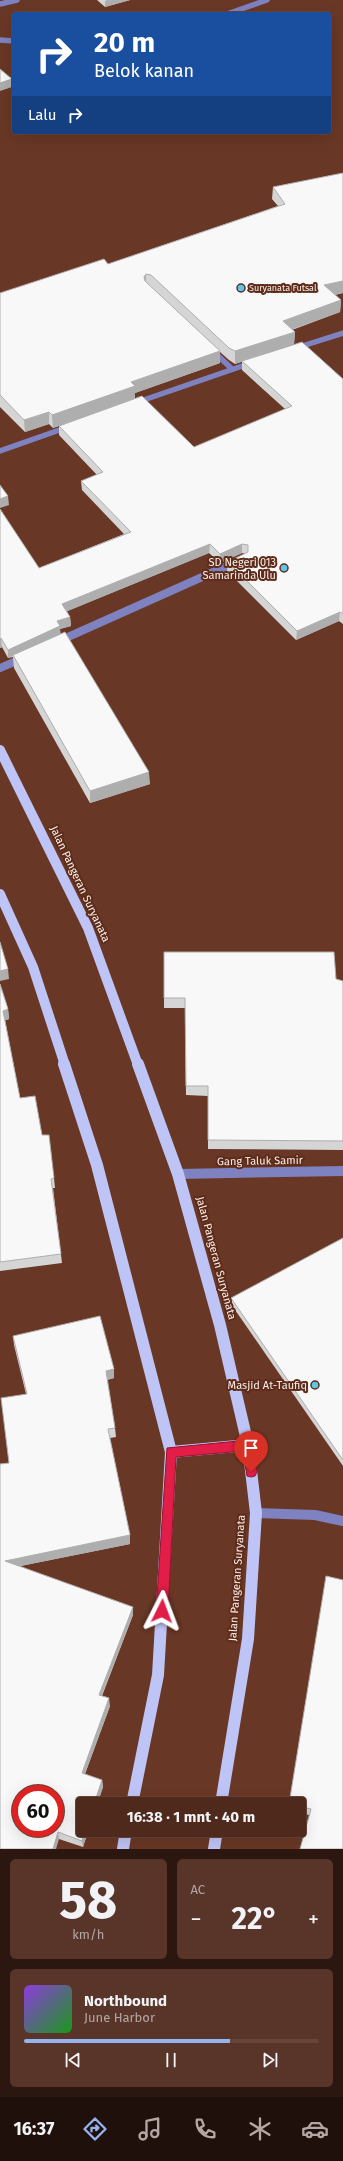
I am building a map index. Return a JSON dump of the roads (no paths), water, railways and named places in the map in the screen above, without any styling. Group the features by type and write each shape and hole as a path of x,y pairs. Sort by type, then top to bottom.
{"main road":[{"name":"Jalan Pangeran Suryanata","path":"0,750 88,928 178,1174 220,1325 248,1445 256,1513 248,1639 222,1797"},
{"path":"0,894 33,967 98,1165 171,1452 158,1675 133,1797"},
{"path":"171,1452 248,1445"},
{"path":"123,1849 125,1837"},
{"path":"214,1849 216,1837"}],"street":[{"path":"0,4 17,0"},
{"path":"233,12 266,0"},
{"path":"0,40 12,41"},
{"path":"291,350 343,333"},
{"path":"204,343 232,369"},
{"path":"127,406 261,360"},
{"path":"0,451 75,425"},
{"path":"50,645 244,558"},
{"path":"0,668 29,655"},
{"name":"Gang Taluk Samir","path":"178,1174 343,1171"},
{"path":"256,1513 315,1515 343,1521"}],"place":[{"name":"Suryanata Futsal","path":"241,288"},
{"name":"SD Negeri 013 Samarinda Ulu","path":"284,568"},
{"name":"Masjid At-Taufiq","path":"315,1385"}]}
